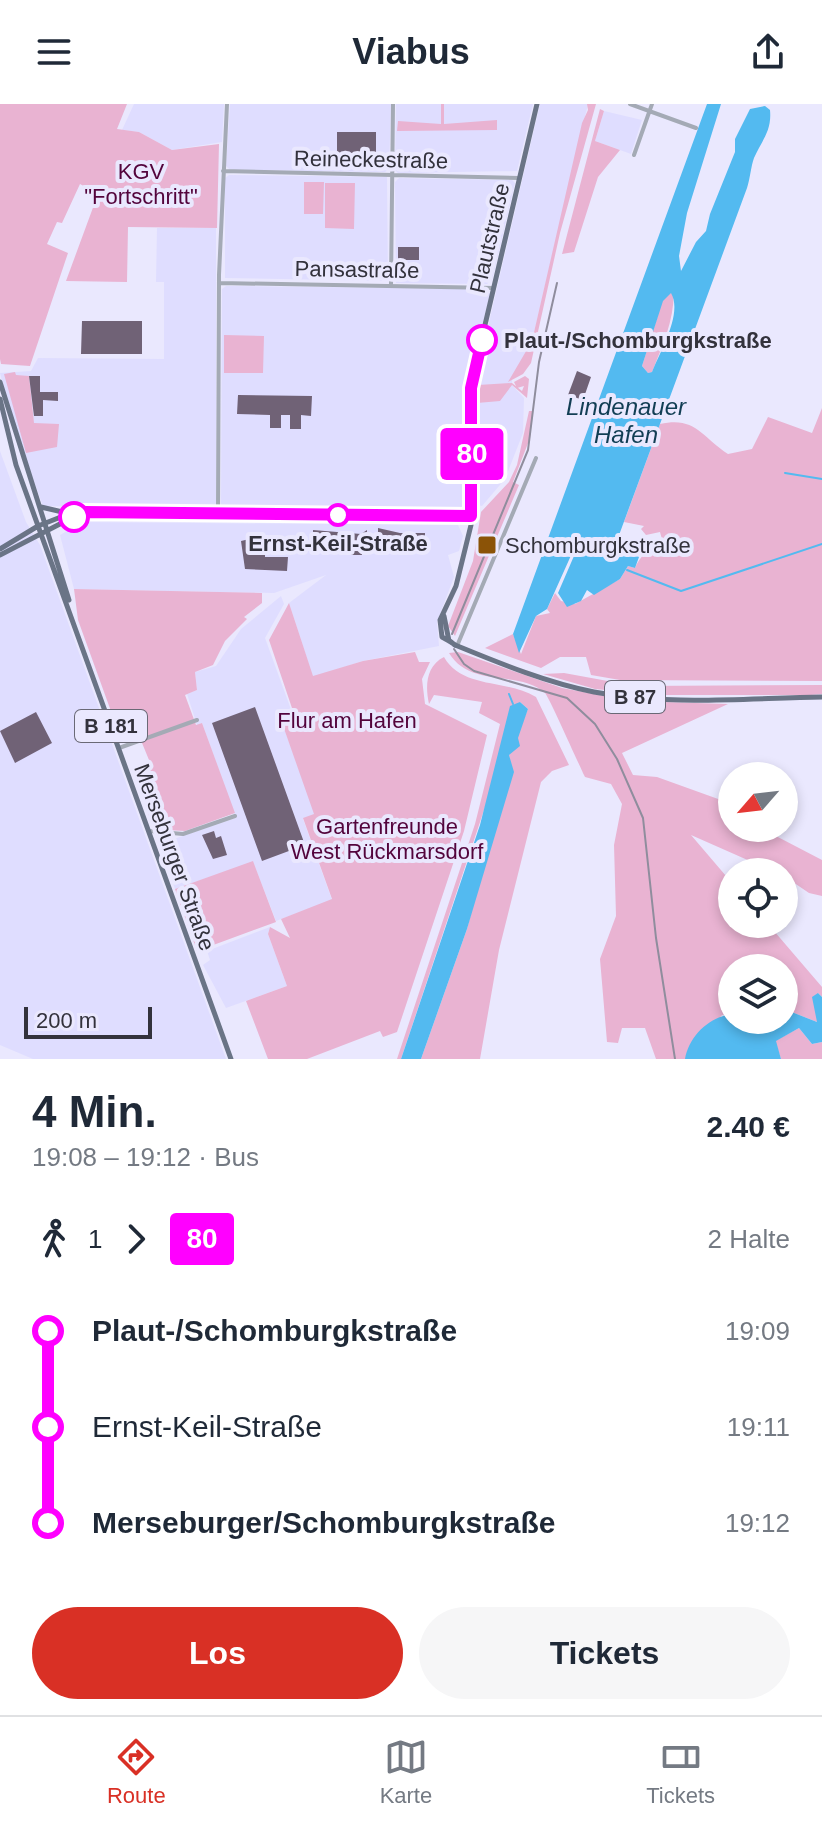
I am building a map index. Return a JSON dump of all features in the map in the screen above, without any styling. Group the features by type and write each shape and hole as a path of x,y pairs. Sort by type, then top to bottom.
{"main road":[{"name":"Plautstraße","path":"453,644 440,632 465,555 471,516 471,388 537,104"},
{"name":"Merseburger Straße","path":"0,382 9,441 49,530 73,621"},
{"name":"Merseburger Straße","path":"0,399 9,441 38,526 231,1059"},
{"path":"40,506 68,513 471,516"},
{"path":"0,552 84,512"},
{"path":"0,552 38,526 68,513"},
{"name":"B 87","path":"453,644 595,692 641,698 822,697"}],"street":[{"path":"218,513 220,283 227,104"},
{"path":"391,285 393,104"},
{"path":"630,104 696,128"},
{"path":"634,155 652,104"},
{"name":"Reineckestraße","path":"223,171 519,178"},
{"name":"Pansastraße","path":"220,283 494,288"},
{"path":"453,644 536,458"},
{"path":"119,748 197,720"},
{"path":"149,831 183,834 235,816"}],"shaded area":[{"path":"134,104 224,104 222,142 172,150 139,132 122,130"},
{"path":"230,104 391,104 389,169 385,172 230,170 226,166"},
{"path":"396,104 533,104 517,171 398,173 395,170"},
{"path":"540,104 588,104 532,341 512,379 512,385 524,398 523,433 505,479 482,506 478,505 474,473 476,378"},
{"path":"604,111 642,120 631,154 595,141"},
{"path":"229,175 387,177 388,281 225,278 225,178"},
{"path":"399,178 512,180 515,183 492,280 487,284 396,283 395,182"},
{"path":"157,228 216,228 216,505 208,509 43,506 13,425 0,373 31,371 38,358 164,359 164,282 156,282"},
{"path":"226,286 486,289 490,294 468,382 468,500 464,510 221,507 222,289"},
{"path":"0,451 26,522 40,545 226,1059 33,1059 0,1045"},
{"path":"83,522 458,525 463,536 459,551 448,555 454,577 437,622 439,646 363,661 313,677 289,603 326,575 274,593 74,589 60,535"},
{"path":"281,596 284,604 265,638 293,715 281,720 315,814 303,819 332,900 276,921 253,862 175,889 159,844 236,818 202,723 197,725 187,694 197,690 195,672 216,666 241,629"},
{"path":"270,927 268,934 287,986 226,1008 203,965 210,960 207,951"}],"green space":[{"name":"KGV \"Fortschritt\"","path":"0,104 127,104 117,129 139,132 172,150 219,144 217,228 128,227 127,282 66,281 98,194 80,184 62,223 57,222 47,244 68,253 30,366 1,364 0,359"},
{"path":"441,104 444,104 444,124 497,120 497,130 397,131 398,121 441,124"},
{"path":"587,104 596,104 560,233 531,363 523,374 508,382 532,341"},
{"path":"600,109 604,111 595,141 620,150 598,177 574,252 562,254"},
{"path":"304,182 324,182 323,214 304,214"},
{"path":"325,183 355,183 354,229 325,228"},
{"path":"673,281 673,305 668,328 652,372 648,373 642,366 658,315 651,315"},
{"path":"224,335 264,336 263,373 224,373"},
{"path":"15,372 16,375 29,376 34,423 59,424 57,447 26,453 4,374"},
{"path":"525,376 529,379 527,398 512,385 500,401 477,403 478,385 512,383 516,386 514,382"},
{"path":"822,408 822,681 620,680 591,675 586,657 560,657 541,668 485,648 513,634 521,654 536,616 550,613 547,609 555,593 561,601 575,604 620,579 628,566 635,568 652,549 661,546 665,556 669,548 663,543 660,532 646,535 641,529 644,526 624,522 660,424 690,425 728,454 752,449 768,417 812,433"},
{"path":"529,411 533,411 530,438 513,482 519,485 455,636 448,626 473,561 481,512 509,482 517,465"},
{"path":"74,589 262,593 262,603 244,617 247,619 225,641 213,665 195,672 197,690 185,695 196,725 202,723 235,813 185,831 167,830 167,817 151,822 132,767 149,760 140,738 125,742 121,739 78,620"},
{"name":"Gartenfreunde West Rückmarsdorf","path":"289,603 313,676 363,661 415,652 419,662 430,662 422,679 425,704 487,735 464,831 397,1032 383,1037 380,1031 307,1059 268,1059 246,1001 287,986 268,934 270,927 290,938 281,919 332,899 303,818 314,814 281,720 294,714 269,640"},
{"path":"458,652 562,688 631,701 728,704 622,753 633,775 657,777 718,799 718,842 787,842 822,860 822,896 809,893 798,886 798,858 743,858 691,835 718,867 718,938 780,938 794,954 718,954 718,1020 685,1059 656,1059 645,1028 622,1028 618,1043 607,1042 600,959 616,916 614,845 622,804 611,784 585,777 545,693 522,682 470,671 458,664 449,653"},
{"path":"444,657 452,667 473,679 524,691 536,697 569,765 552,771 541,782 499,950 480,1059 421,1059 467,929 510,763 509,755 528,709 520,702 401,1059 397,1059 475,824 500,724 479,713 482,702 434,695 429,704 428,677"},
{"path":"564,673 635,686 637,693 595,689 543,674"},
{"path":"822,685 822,694 811,695 644,695 638,686"},
{"path":"253,861 276,922 197,951 175,889"},
{"path":"798,959 822,987 822,997 818,993 817,1022 798,1015"},
{"path":"798,1029 812,1044 822,1042 822,1059 781,1059 775,1041 788,1034 798,1034"}],"water":[{"name":"Lindenauer Hafen","path":"707,104 721,104 687,213 679,256 681,271 696,242 706,231 735,152 735,139 750,109 765,106 770,110 768,130 754,158 747,188 615,546 639,557 635,568 628,566 620,579 594,595 587,590 581,601 567,607 558,593 577,549 585,545 577,542 547,609 536,616 519,653 513,634","holes":["671,293 674,301 669,332 652,372 648,373 642,366 663,301"]},
{"path":"520,702 528,709 518,738 520,746 509,755 514,772 467,929 421,1059 401,1059 480,825 510,706"},
{"path":"818,993 822,997 822,1042 812,1044 798,1029 798,1015 817,1022 812,997"},
{"path":"716,1019 718,1034 788,1034 776,1041 781,1059 685,1059 696,1035"}],"building":[{"path":"337,132 376,132 376,160 337,160"},
{"path":"398,247 419,247 419,260 405,260 405,272 398,272"},
{"path":"82,321 142,321 142,354 81,354"},
{"path":"577,371 591,377 583,400 568,395"},
{"path":"29,376 40,376 40,392 58,392 58,401 43,400 43,416 34,416"},
{"path":"238,395 312,396 311,416 301,415 301,429 290,429 290,415 281,415 281,428 270,428 270,415 237,414"},
{"path":"378,528 400,533 425,533 425,538 399,540 399,544 378,543"},
{"path":"313,530 361,534 367,530 367,548 362,548 362,555 349,555 345,543 313,543"},
{"path":"258,537 258,549 265,550 265,557 288,557 287,571 245,569 241,541"},
{"path":"255,707 305,845 262,861 212,723"},
{"path":"36,712 52,743 15,763 0,731"},
{"path":"214,831 216,838 221,836 227,855 213,859 202,835"}],"waterway":[{"path":"785,473 822,479"},
{"path":"627,570 681,591 822,544"},
{"path":"509,694 513,704"}],"railway":[{"path":"452,634 528,450 539,362 557,283"},
{"path":"454,649 464,664 474,671 567,698 595,724 617,759 643,818 656,938 675,1059"}],"bus line":[{"name":"80","path":"74,517 84,512 471,516 471,388 482,340"}],"place":[{"name":"Plaut-/Schomburgkstraße","path":"482,340"},
{"name":"Ernst-Keil-Straße","path":"338,515"},
{"name":"Schomburgkstraße","path":"487,545"}],"park label":[{"name":"Flur am Hafen","path":"347,720"}]}
